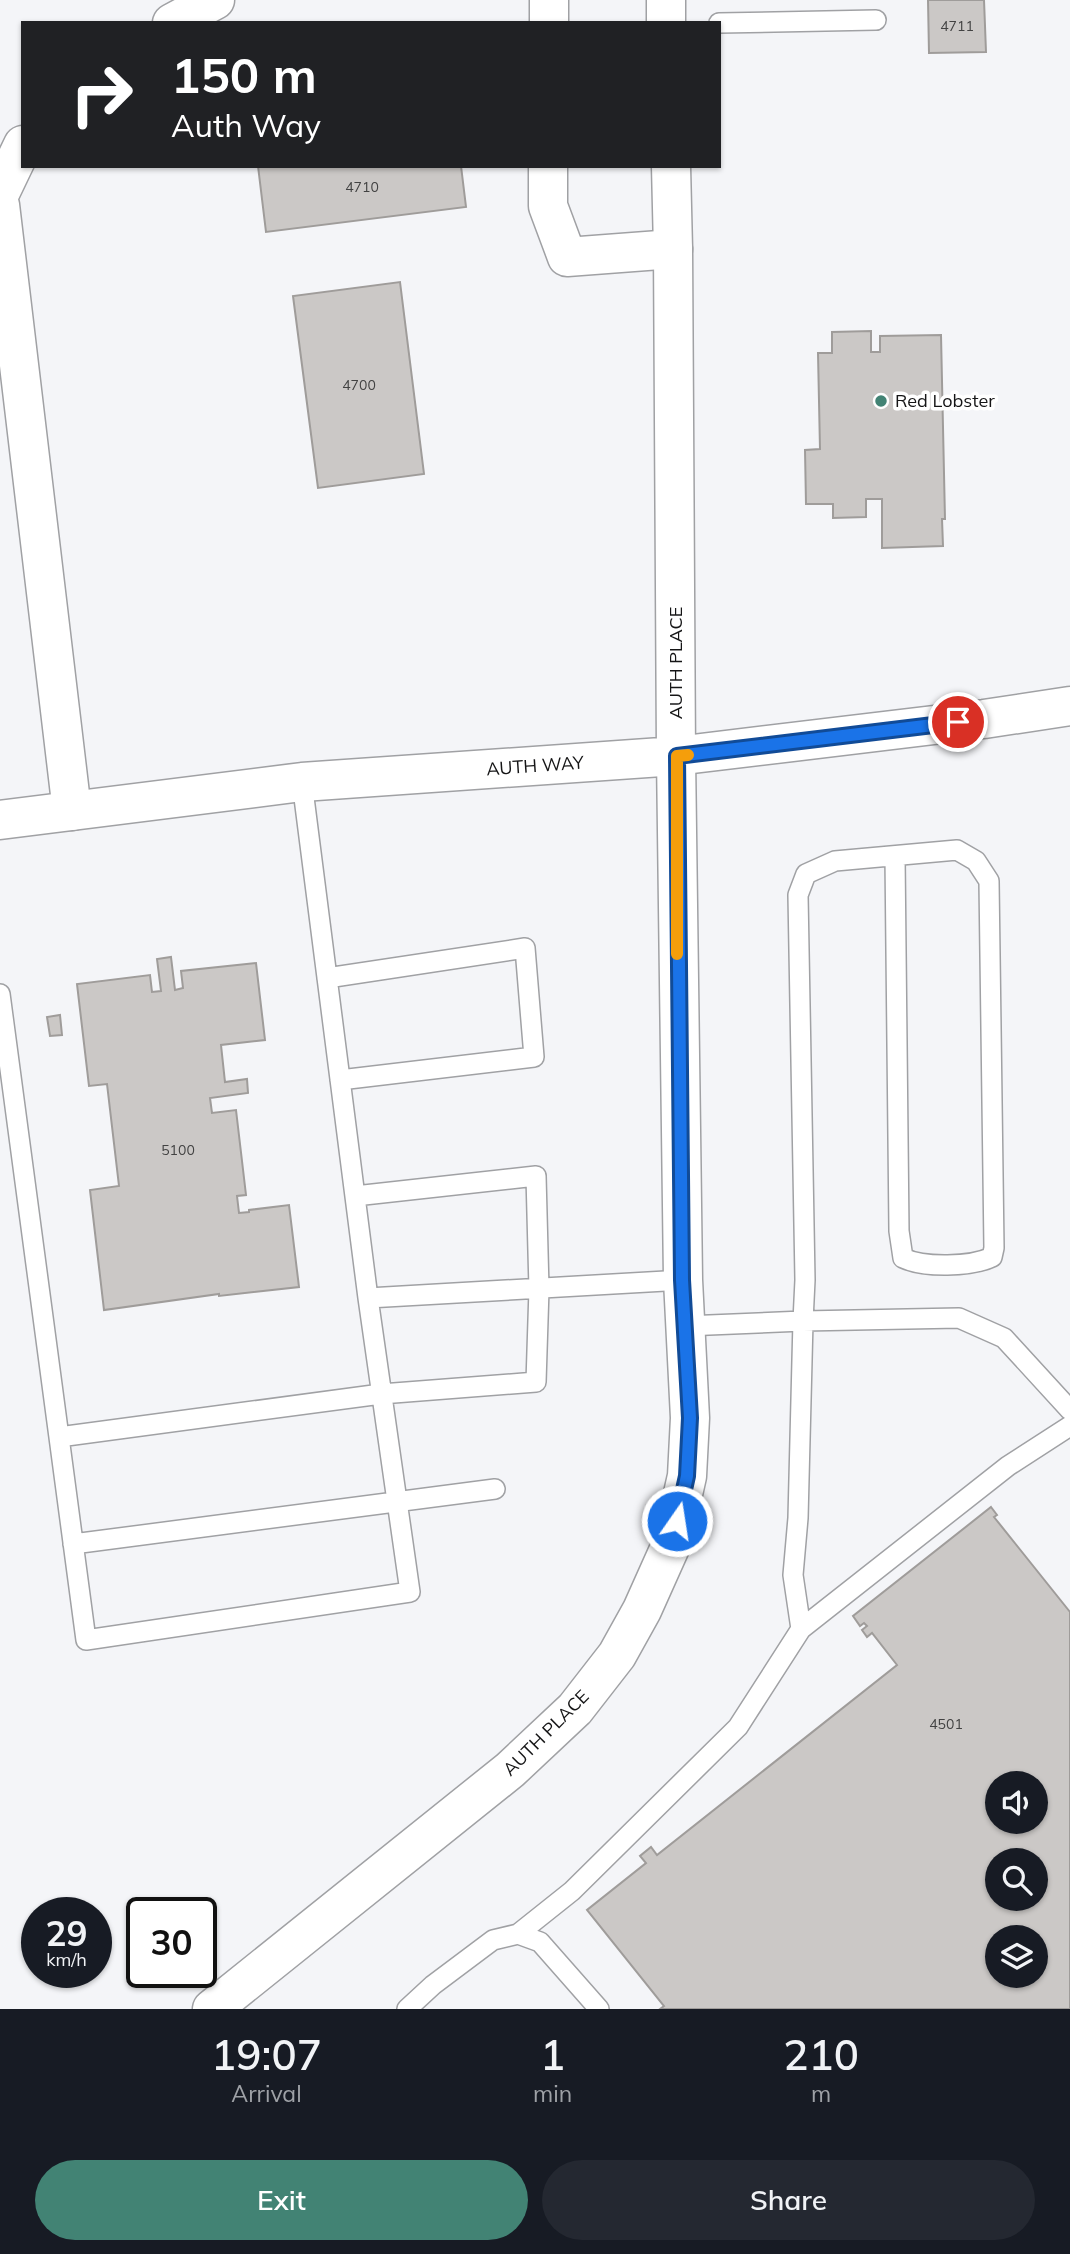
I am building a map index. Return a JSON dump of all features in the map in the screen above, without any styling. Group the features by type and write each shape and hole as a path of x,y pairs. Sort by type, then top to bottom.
{"street":[{"path":"176,21 215,0"},
{"path":"549,0 549,21"},
{"path":"666,0 666,21"},
{"path":"0,193 21,149"},
{"path":"548,168 548,206 567,257 673,249"},
{"name":"AUTH PLACE","path":"223,2006 510,1770 575,1709 617,1655 642,1610 672,1543 687,1476 690,1418 682,1280 671,168"},
{"path":"0,205 72,811"},
{"name":"AUTH WAY","path":"0,820 302,782 677,756 1070,706"}],"lane":[{"path":"721,23 876,20"},
{"path":"0,993 86,1640 410,1592 368,1298 302,782"},
{"path":"801,1629 793,1575 798,1518 805,1280 798,895 806,874 835,861 957,850 976,861 989,881 994,1248 992,1257 980,1263 916,1264 903,1258 899,1231 895,856"},
{"path":"327,978 525,948 534,1057 340,1080"},
{"path":"59,1437 381,1394 536,1382 539,1289 536,1176 355,1196"},
{"path":"368,1298 682,1280"},
{"path":"685,1326 959,1318 1004,1338 1070,1410"},
{"path":"407,2009 433,1985 493,1940 518,1934 572,1891 738,1727 801,1629 1008,1466 1070,1426"},
{"path":"73,1544 495,1489"},
{"path":"518,1934 540,1942 599,2009"}],"building":[{"path":"928,0 984,0 986,52 929,53"},
{"path":"258,168 461,168 466,207 266,232"},
{"path":"400,282 424,474 318,488 293,296"},
{"name":"Red Lobster","path":"871,331 871,352 880,352 880,336 941,335 945,519 942,519 943,546 882,548 882,499 866,499 866,517 833,518 833,504 806,504 805,450 820,449 818,353 832,353 832,332"},
{"path":"171,957 175,990 183,988 181,971 256,963 265,1040 221,1045 225,1082 247,1079 248,1093 210,1098 212,1113 236,1110 246,1195 237,1196 239,1213 289,1205 299,1287 219,1294 104,1310 90,1190 119,1186 107,1084 89,1086 77,984 150,975 152,992 161,991 157,959"},
{"path":"60,1015 62,1035 50,1036 47,1017"},
{"path":"991,1507 997,1515 994,1517 1070,1612 1070,2009 660,2009 664,2006 587,1910 646,1863 640,1856 651,1847 657,1855 897,1665 872,1633 867,1637 862,1630 867,1626 864,1623 860,1626 853,1616"}],"slow traffic":[{"path":"677,954 677,756 688,755"}],"place":[{"name":"Red Lobster","path":"881,401"}],"route":[{"path":"677,1521 687,1476 690,1418 682,1280 677,756 958,722"}]}
